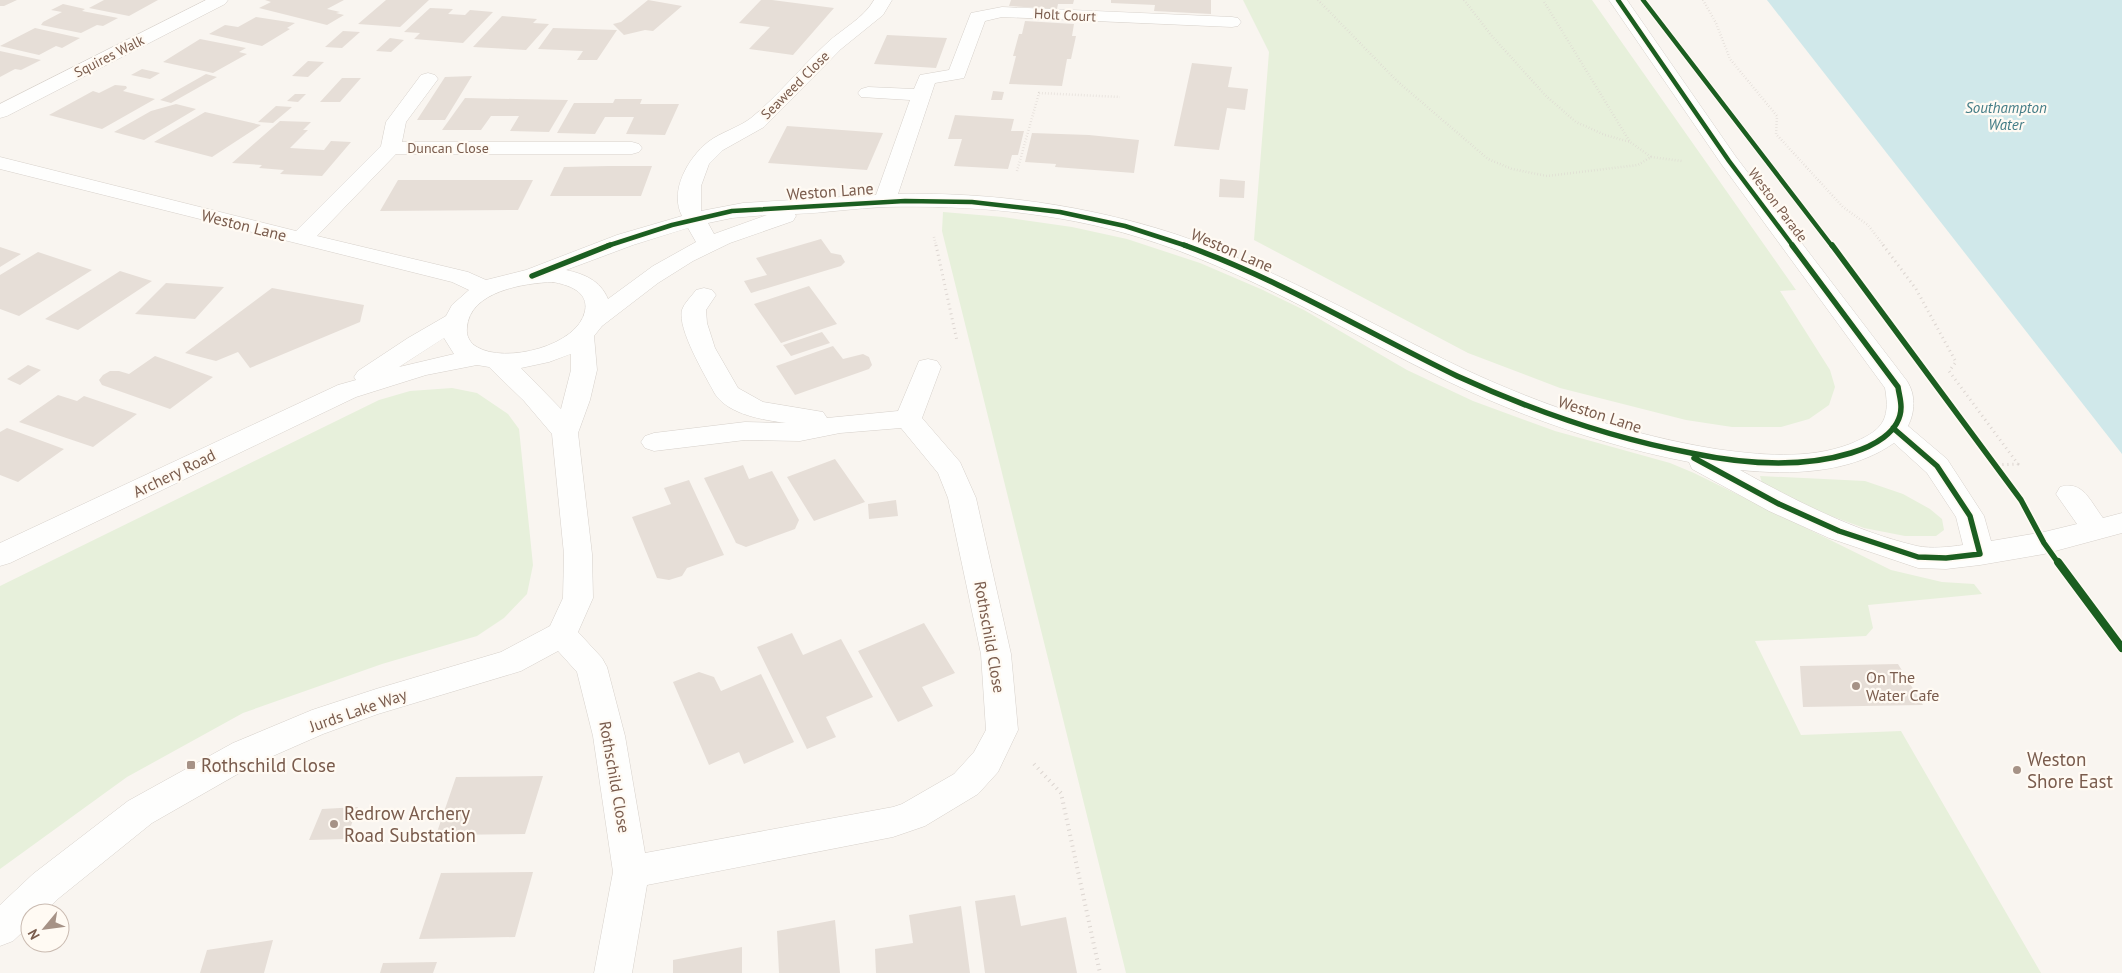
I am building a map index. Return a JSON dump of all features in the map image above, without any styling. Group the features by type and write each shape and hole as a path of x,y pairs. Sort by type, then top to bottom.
{"street":[{"name":"Squires Walk","path":"0,112 219,0"},
{"name":"Seaweed Close","path":"708,244 689,208 690,186 700,162 716,146 757,123 836,45 877,11 883,0"},
{"name":"Weston Parade","path":"1618,0 1729,161 1898,387 1901,410 1893,428"},
{"name":"Holt Court","path":"868,93 924,87 957,74 977,17 987,14 1002,12 1232,22"},
{"path":"391,148 396,122 428,79"},
{"path":"885,200 924,87"},
{"name":"Duncan Close","path":"301,239 391,148 632,148"},
{"name":"Weston Lane","path":"0,163 460,277 486,289"},
{"name":"Weston Lane","path":"532,276 592,250 694,219 750,208 810,207 885,200 1008,206 1070,214 1133,228 1178,242 1233,264 1340,314 1445,370 1518,402 1600,430 1688,454 1751,463 1802,462 1839,457 1873,445 1893,428"},
{"name":"Weston Lane","path":"588,328 659,272 708,244 810,207"},
{"path":"562,634 578,598 578,554 565,433 577,400 584,370 588,328 598,307 595,295 586,285 553,275 532,276 486,289 472,298 460,310 454,322 453,332 456,342 464,350 487,359 525,384 565,433"},
{"path":"704,295 694,310 695,323 702,348 728,394 757,410 805,415 840,424"},
{"name":"Archery Road","path":"347,391 417,343 454,322"},
{"path":"487,359 511,362 541,356 564,348 588,328"},
{"name":"Archery Road","path":"0,555 347,391 423,368 487,359"},
{"path":"654,442 745,431 800,432 840,424 908,419 928,367"},
{"name":"Rothschild Close","path":"631,872 893,822 914,815 966,784 986,762 1002,730 1002,711 996,654 962,498 950,469 908,419"},
{"path":"1893,428 1937,466 1970,516 1980,554"},
{"path":"1688,454 1779,504 1839,531 1918,557 1946,558 1980,554 2044,543 2109,527"},
{"path":"2070,494 2109,527"},
{"name":"Rothschild Close","path":"562,634 592,667 609,736 631,872 614,973"},
{"name":"Jurds Lake Way","path":"0,928 46,886 140,812 245,754 312,724 366,705 510,662 562,634"}],"path":[{"path":"1318,0 1397,81 1488,160 1512,169 1547,176 1638,165 1650,157 1630,142 1605,135 1576,122 1545,95 1491,35 1464,0"},
{"path":"1543,0 1630,142"},
{"path":"1703,0 1716,23 1730,59 1777,116 1776,134 1843,207 1868,225 1916,289 1956,362 1949,371 2018,464 1993,465"},
{"path":"1008,206 1039,93 1120,97"},
{"path":"926,201 960,358 928,367"},
{"path":"1988,457 1999,472"},
{"path":"1002,730 1061,793 1100,973"}],"green space":[{"path":"1243,0 1592,0 1796,290 1780,291 1830,370 1835,387 1829,405 1809,419 1781,427 1732,427 1686,420 1560,388 1468,353 1254,240 1269,52"},
{"path":"943,212 1003,217 1072,227 1127,239 1200,263 1304,310 1407,370 1473,401 1555,431 1670,463 1891,570 1942,582 1974,584 1982,594 1868,605 1873,628 1866,636 1755,641 1801,735 1901,731 2041,973 1126,973 942,231"},
{"path":"452,388 477,393 508,414 519,429 533,565 527,594 504,618 477,636 382,664 243,713 127,777 0,869 0,586 379,400 410,391"},
{"path":"1760,476 1865,481 1903,494 1930,509 1942,519 1944,530 1936,536 1905,536 1864,528 1823,513 1762,483"}],"water":[{"name":"Southampton Water","path":"1767,0 2122,0 2122,454"}],"building":[{"path":"0,0 17,0 0,6"},
{"path":"104,0 158,0 129,16 89,8"},
{"path":"265,0 344,0 327,9 344,15 327,25 259,8 271,2"},
{"path":"386,0 429,0 400,27 358,24"},
{"path":"648,0 682,6 653,31 645,30 624,35 613,24 621,22"},
{"path":"761,0 834,8 793,55 749,49 770,27 739,23"},
{"path":"1011,0 1074,0 1073,4 1058,4 1057,9 1009,6"},
{"path":"1111,0 1211,0 1211,14 1154,11 1155,5 1111,3"},
{"path":"63,4 85,9 82,11 118,18 103,26 97,25 81,33 41,25 62,12 51,10"},
{"path":"430,8 453,9 448,14 465,15 470,10 493,12 463,43 414,39 420,33 404,32"},
{"path":"502,16 537,19 533,23 549,24 526,50 473,47"},
{"path":"256,17 295,23 287,28 290,29 262,46 209,34 225,25 238,27"},
{"path":"1025,21 1074,24 1072,36 1076,36 1071,59 1067,59 1062,86 1009,84 1016,56 1013,56"},
{"path":"35,28 80,38 62,48 56,46 39,55 0,46"},
{"path":"553,28 617,30 597,60 577,60 583,51 538,49"},
{"path":"343,31 360,32 342,48 325,47"},
{"path":"887,35 947,38 936,68 874,64"},
{"path":"390,38 404,40 391,52 376,51"},
{"path":"200,39 246,48 239,52 247,54 213,73 163,62"},
{"path":"0,51 41,60 21,70 15,69 0,77"},
{"path":"308,61 324,62 308,77 292,76"},
{"path":"1192,63 1232,67 1228,87 1248,89 1245,110 1227,108 1219,150 1174,146"},
{"path":"142,69 160,73 150,79 131,75"},
{"path":"206,74 217,77 171,103 160,100"},
{"path":"472,76 445,120 417,120 445,77"},
{"path":"342,78 361,78 340,102 320,102"},
{"path":"115,85 126,86 127,88 123,91 155,99 102,129 49,115 93,91 99,93"},
{"path":"993,91 1004,92 1002,100 991,100"},
{"path":"295,94 306,94 298,102 287,101"},
{"path":"465,98 568,100 549,132 510,131 519,116 491,116 481,130 442,130"},
{"path":"615,99 642,99 640,104 679,104 665,135 626,134 634,117 605,117 595,134 557,133 574,103 613,103"},
{"path":"176,104 196,109 144,140 114,132 151,111"},
{"path":"276,106 292,107 273,123 258,122"},
{"path":"205,112 261,125 212,157 154,142"},
{"path":"955,115 1014,119 1011,131 1024,131 1018,155 1012,155 1008,169 954,166 962,139 948,139"},
{"path":"280,121 311,122 303,130 308,130 290,148 324,150 331,141 351,142 322,176 280,174 284,170 259,168 262,165 232,163"},
{"path":"787,126 883,133 867,170 768,163"},
{"path":"1032,133 1089,135 1139,140 1134,173 1055,167 1056,164 1025,162"},
{"path":"652,166 641,196 550,196 564,167"},
{"path":"1220,179 1245,181 1244,198 1219,197"},
{"path":"398,180 533,180 518,210 380,211"},
{"path":"821,239 831,253 841,255 845,262 841,266 751,293 744,281 767,275 756,258"},
{"path":"0,247 21,254 0,267"},
{"path":"38,252 92,270 19,316 0,309 0,275"},
{"path":"120,271 152,281 78,330 45,319"},
{"path":"166,283 224,287 195,319 135,314"},
{"path":"809,286 837,324 781,343 754,304"},
{"path":"272,288 364,305 360,322 250,368 238,352 216,361 185,353"},
{"path":"822,332 830,343 791,356 783,345"},
{"path":"833,346 843,359 863,354 869,357 872,365 869,369 795,395 776,366"},
{"path":"155,356 213,377 170,409 102,385 99,380 110,371 129,374"},
{"path":"28,365 41,370 20,385 7,379"},
{"path":"58,395 77,401 84,396 137,414 93,447 19,422"},
{"path":"7,428 64,449 18,482 0,475 0,432"},
{"path":"835,459 865,502 814,521 787,477"},
{"path":"743,465 749,479 772,471 799,520 795,529 746,547 736,543 704,478"},
{"path":"689,480 724,555 687,568 682,576 669,580 657,578 632,517 671,504 664,488"},
{"path":"896,500 898,516 869,519 868,504"},
{"path":"924,623 955,673 922,687 933,706 898,722 858,651"},
{"path":"792,633 803,655 841,639 873,697 826,717 836,737 807,749 757,647"},
{"name":"On The Water Cafe","path":"1898,664 1923,705 1803,707 1800,666"},
{"path":"699,672 714,677 721,691 761,674 794,742 744,764 739,752 709,765 673,682"},
{"path":"543,776 525,834 436,835 456,777"},
{"name":"Redrow Archery Road Substation","path":"358,807 346,839 309,840 322,809"},
{"path":"533,872 515,937 419,939 441,873"},
{"path":"1015,895 1021,926 1066,917 1077,973 985,973 975,901"},
{"path":"961,906 970,973 876,973 875,949 913,943 909,915"},
{"path":"835,920 840,973 779,973 777,931"},
{"path":"273,940 264,973 200,973 207,950"},
{"path":"742,947 742,973 673,973 673,960"},
{"path":"437,962 433,973 380,973 383,963"}],"cycle path":[{"path":"532,276 601,248 648,232 732,211 905,201 972,202 1038,209 1082,216 1125,226 1168,239 1230,263 1485,388 1558,416 1639,442 1702,456 1773,463 1806,462 1838,457 1877,442 1890,431 1899,417 1901,409 1898,387 1729,161 1618,0"},
{"path":"1643,0 1863,286 2021,500 2044,543 2122,648"},
{"path":"1694,458 1779,504 1839,531 1918,557 1946,558 1980,554 1970,516 1937,466 1893,428"}],"place":[{"name":"On The Water Cafe","path":"1856,686"},
{"name":"Rothschild Close","path":"191,765"},
{"name":"Weston Shore East","path":"2017,770"},
{"name":"Redrow Archery Road Substation","path":"334,824"}]}
